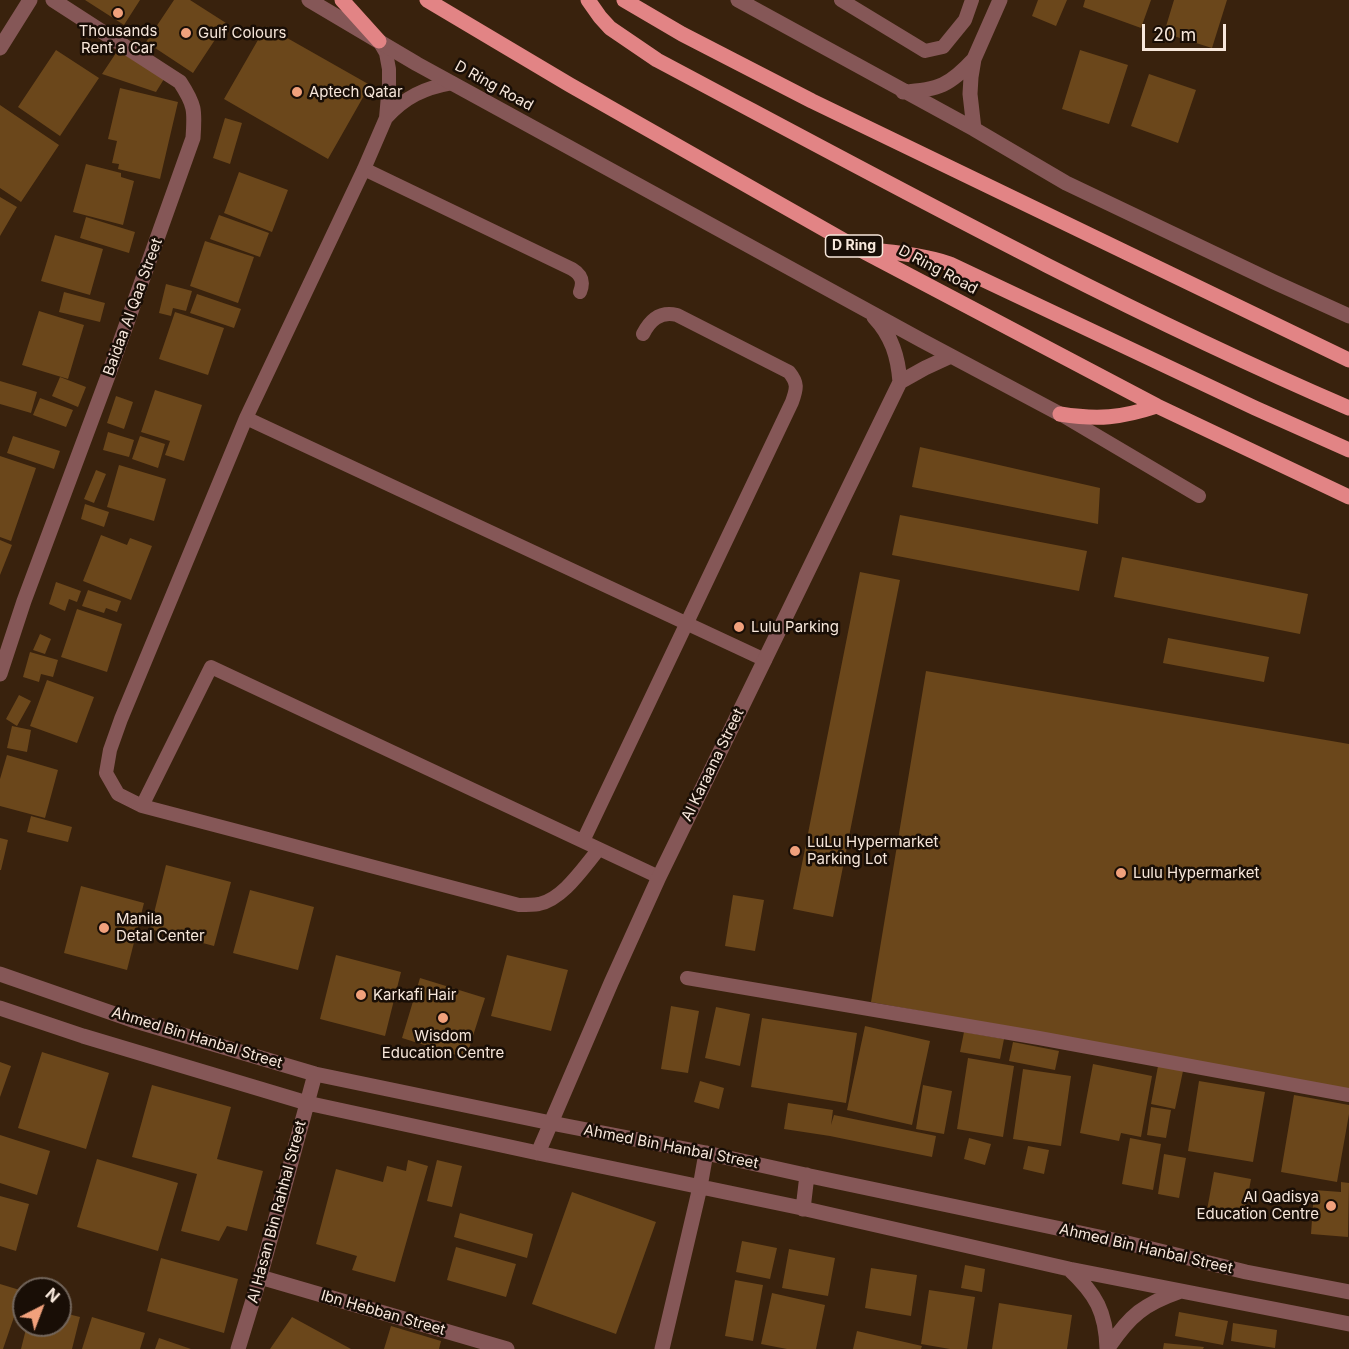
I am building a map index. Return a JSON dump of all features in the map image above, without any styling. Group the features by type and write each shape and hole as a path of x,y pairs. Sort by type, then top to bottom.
{"main road":[{"path":"342,0 379,41"},
{"name":"D Ring Road","path":"427,0 570,85 859,249 1157,406 1346,500"},
{"path":"588,0 610,28 657,60 995,240 1182,333 1349,408"},
{"path":"624,0 682,34 812,101 1349,360"},
{"path":"646,0 682,34"},
{"path":"859,249 915,255 950,264 1349,450"},
{"path":"1060,414 1109,418 1157,406"}],"street":[{"path":"0,48 30,0"},
{"name":"Baidaa Al Qaa Street","path":"0,674 24,601 193,138 195,117 191,99 180,82 53,0"},
{"name":"D Ring Road","path":"309,0 452,83 1060,414"},
{"path":"738,0 974,129 1066,183 1349,316"},
{"path":"974,129 970,94 974,59 1000,0"},
{"path":"903,92 924,91 943,85 960,74 974,59"},
{"path":"868,311 882,326 892,343 898,362 900,382 951,356"},
{"name":"Al Karaana Street","path":"538,1154 659,877 900,382"},
{"name":"Ahmed Bin Hanbal Street","path":"0,974 132,1020 315,1074 706,1153 1123,1242 1246,1272 1349,1292"},
{"name":"Ahmed Bin Hanbal Street","path":"0,1008 83,1036 307,1103 803,1209 1069,1269 1349,1324"},
{"name":"Al Hasan Bin Rahhal Street","path":"238,1349 315,1074"},
{"path":"662,1349 706,1153"},
{"path":"803,1209 807,1175"},
{"path":"1069,1269 1086,1285 1098,1304 1106,1325 1108,1348"},
{"name":"Ibn Hebban Street","path":"260,1277 472,1344 507,1349"},
{"path":"1108,1348 1121,1328 1138,1311 1159,1299 1181,1291"}],"lane":[{"path":"841,0 925,51 943,47 965,20 972,0"},
{"path":"379,41 386,53 389,69 386,118"},
{"path":"452,83 435,86 414,95 396,106 386,118 246,418 125,708 110,750 106,773 118,794 142,806 519,904 537,905 550,901 563,891 599,849"},
{"path":"364,169 572,269 582,279 580,292"},
{"path":"583,841 796,391 795,381 789,372 677,315 663,314 656,317 643,334"},
{"name":"D Ring Road","path":"1060,414 1199,496"},
{"path":"246,418 765,660"},
{"path":"142,806 211,667 659,877"},
{"path":"687,978 1028,1036 1349,1095"}],"building":[{"name":"Thousands Rent a Car","path":"85,0 140,0 124,25"},
{"name":"Gulf Colours","path":"174,0 190,0 226,23 193,73 146,42"},
{"path":"1038,0 1067,0 1056,26 1032,16"},
{"path":"1085,0 1151,0 1141,28 1083,7"},
{"path":"1174,0 1227,0 1212,48 1164,33"},
{"name":"Aptech Qatar","path":"266,26 370,85 328,159 224,99"},
{"path":"56,50 99,78 60,136 18,107"},
{"path":"118,50 164,79 156,92 102,74"},
{"path":"1080,50 1128,65 1109,124 1062,109"},
{"path":"1149,74 1196,90 1178,143 1131,126"},
{"path":"120,88 178,102 160,179 118,169 119,164 112,163 117,141 108,139"},
{"path":"0,105 59,145 21,202 0,188"},
{"path":"225,118 242,123 230,164 213,158"},
{"path":"86,164 121,173 121,177 134,181 123,225 73,212"},
{"path":"239,172 288,190 272,232 224,213"},
{"path":"0,197 17,207 0,236"},
{"path":"219,215 269,233 260,257 210,239"},
{"path":"86,217 135,232 129,253 80,238"},
{"path":"55,235 103,249 90,295 41,281"},
{"path":"205,241 254,257 238,303 190,286"},
{"path":"166,284 192,291 186,311 173,308 171,316 159,313"},
{"path":"64,292 105,303 100,322 59,312"},
{"path":"197,294 241,309 234,328 190,313"},
{"path":"39,311 84,325 68,379 22,365"},
{"path":"175,312 224,328 208,375 159,359"},
{"path":"60,377 86,387 78,407 52,396"},
{"path":"0,381 37,392 31,413 0,404"},
{"path":"155,390 202,405 184,461 165,455 170,441 141,432"},
{"path":"116,396 133,402 124,429 107,423"},
{"path":"40,398 73,410 66,427 33,415"},
{"path":"108,432 134,440 129,457 103,450"},
{"path":"13,436 60,451 54,469 7,453"},
{"path":"140,436 165,444 158,468 132,459"},
{"path":"920,447 1100,488 1098,524 912,487"},
{"path":"0,456 36,468 11,541 0,537"},
{"path":"119,465 166,479 154,521 107,507"},
{"path":"96,470 106,474 94,503 84,499"},
{"path":"85,504 109,512 104,527 81,519"},
{"path":"900,515 1087,551 1079,591 892,555"},
{"path":"101,535 127,545 130,538 152,546 131,600 83,581"},
{"path":"0,540 12,545 0,575"},
{"path":"1122,557 1308,594 1300,634 1114,597"},
{"path":"860,572 900,580 833,917 793,909"},
{"path":"56,582 81,591 77,602 69,599 65,611 49,604"},
{"path":"88,590 121,601 117,612 106,608 104,613 82,606"},
{"path":"77,609 122,624 107,672 61,657"},
{"path":"40,634 51,639 45,654 33,650"},
{"path":"1168,638 1269,657 1264,682 1163,663"},
{"path":"30,652 58,660 53,677 41,674 39,682 23,677"},
{"name":"Lulu Hypermarket","path":"926,671 1349,744 1349,1090 871,1002"},
{"path":"47,680 94,697 77,743 30,726"},
{"path":"19,695 31,701 17,726 6,719"},
{"path":"12,726 31,730 27,752 7,748"},
{"path":"7,755 58,770 45,818 0,806 0,779"},
{"path":"31,816 72,827 68,842 27,832"},
{"path":"0,838 8,840 1,870 0,870"},
{"path":"166,865 231,882 214,946 150,929"},
{"name":"Manila Detal Center","path":"81,886 144,903 127,970 64,953"},
{"path":"250,890 314,907 298,970 233,953"},
{"path":"733,895 764,900 755,951 725,946"},
{"name":"Karkafi Hair","path":"336,955 401,972 385,1036 320,1019"},
{"path":"507,955 568,970 551,1031 491,1016"},
{"name":"Wisdom Education Centre","path":"420,978 485,998 466,1058 402,1038"},
{"path":"671,1006 699,1011 688,1073 661,1069"},
{"path":"716,1007 750,1014 740,1066 705,1058"},
{"path":"762,1018 857,1033 846,1103 751,1087"},
{"path":"865,1026 930,1041 912,1125 847,1110"},
{"path":"964,1032 1004,1039 1000,1059 960,1052"},
{"path":"1013,1042 1059,1051 1055,1070 1009,1061"},
{"path":"42,1052 109,1073 86,1149 18,1128"},
{"path":"968,1058 1014,1066 1003,1137 957,1129"},
{"path":"0,1062 11,1066 0,1097"},
{"path":"1093,1064 1152,1076 1141,1137 1121,1133 1119,1141 1080,1133"},
{"path":"1158,1066 1183,1071 1175,1109 1151,1104"},
{"path":"1023,1069 1071,1076 1061,1146 1013,1139"},
{"path":"700,1081 724,1088 719,1109 694,1102"},
{"path":"1199,1081 1265,1092 1253,1162 1188,1151"},
{"path":"152,1085 231,1107 217,1159 263,1171 247,1231 227,1226 219,1241 181,1231 197,1174 132,1157"},
{"path":"923,1085 952,1091 944,1134 916,1129"},
{"path":"1294,1095 1349,1105 1337,1182 1281,1172"},
{"path":"788,1103 833,1110 831,1125 834,1115 936,1136 932,1157 784,1129"},
{"path":"1151,1107 1171,1110 1166,1138 1147,1135"},
{"path":"0,1135 50,1151 37,1195 0,1183"},
{"path":"969,1138 991,1144 985,1165 964,1159"},
{"path":"1130,1138 1161,1144 1153,1190 1122,1184"},
{"path":"1028,1146 1049,1150 1044,1174 1023,1169"},
{"path":"1164,1154 1186,1158 1179,1198 1158,1194"},
{"path":"97,1159 178,1183 158,1251 77,1227"},
{"path":"408,1160 428,1166 395,1282 352,1270 357,1256 316,1244 336,1169 383,1182 387,1166 406,1171"},
{"path":"437,1160 462,1166 452,1207 427,1201"},
{"path":"1214,1172 1251,1179 1244,1217 1207,1210"},
{"name":"Al Qadisya Education Centre","path":"1341,1182 1349,1183 1348,1237 1311,1234 1314,1190 1341,1192"},
{"path":"572,1192 656,1222 616,1334 532,1304"},
{"path":"0,1196 29,1204 16,1251 0,1246"},
{"path":"460,1213 533,1234 527,1258 454,1237"},
{"path":"742,1241 777,1248 770,1279 736,1272"},
{"path":"456,1247 516,1264 506,1297 447,1280"},
{"path":"789,1249 835,1258 828,1296 782,1288"},
{"path":"161,1258 238,1279 224,1333 147,1311"},
{"path":"965,1265 985,1269 982,1292 961,1288"},
{"path":"871,1268 917,1275 911,1316 865,1308"},
{"path":"735,1280 763,1285 753,1341 725,1336"},
{"path":"0,1284 12,1288 12,1323 3,1349 0,1349"},
{"path":"929,1290 975,1297 967,1349 950,1349 921,1344"},
{"path":"772,1293 825,1305 816,1349 787,1349 761,1344"},
{"path":"999,1303 1072,1315 1067,1349 992,1349"},
{"path":"1179,1312 1228,1321 1223,1345 1175,1336"},
{"path":"72,1315 80,1317 72,1349 21,1349 24,1337 72,1337"},
{"path":"92,1317 145,1333 140,1349 82,1349"},
{"path":"292,1317 351,1349 270,1349"},
{"path":"1233,1323 1277,1330 1275,1348 1231,1341"},
{"path":"391,1326 441,1341 439,1349 384,1349"},
{"path":"857,1331 922,1346 921,1349 853,1349"},
{"path":"159,1338 191,1349 155,1349"},
{"path":"1164,1343 1204,1347 1203,1349 1163,1349"}],"place":[{"name":"Thousands Rent a Car","path":"118,13"},
{"name":"Gulf Colours","path":"186,33"},
{"name":"Aptech Qatar","path":"297,92"},
{"name":"Lulu Parking","path":"739,627"},
{"name":"LuLu Hypermarket Parking Lot","path":"795,851"},
{"name":"Lulu Hypermarket","path":"1121,873"},
{"name":"Manila Detal Center","path":"104,928"},
{"name":"Karkafi Hair","path":"361,995"},
{"name":"Wisdom Education Centre","path":"443,1018"},
{"name":"Al Qadisya Education Centre","path":"1331,1206"}]}
